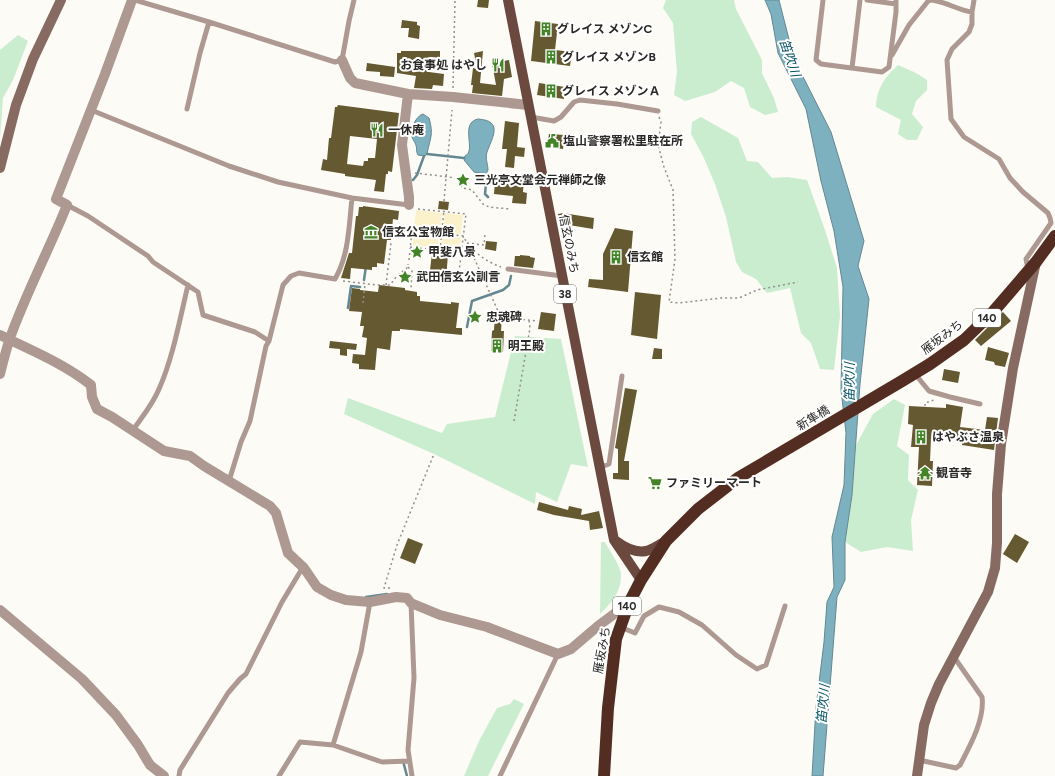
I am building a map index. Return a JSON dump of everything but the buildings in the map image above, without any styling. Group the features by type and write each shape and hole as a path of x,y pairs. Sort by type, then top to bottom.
{"highway":[{"name":"雁坂みち","path":"902,381 964,340 993,312 1028,272 1055,236"},
{"name":"新隼橋","path":"738,478 902,381"},
{"name":"雁坂みち","path":"604,776 612,663 619,627 629,603 640,580 666,541 698,508 738,478"}],"main road":[{"name":"信玄のみち","path":"508,0 601,467 614,540 640,580"},
{"path":"614,540 622,546 634,550 646,551 666,541"}],"street":[{"path":"0,168 16,105 33,59 61,0"},
{"path":"0,374 5,338 67,205 56,199 134,0"},
{"path":"342,60 350,78 356,84 408,94 528,105"},
{"path":"408,94 402,145 409,205"},
{"path":"917,776 924,725 931,703 939,684 988,592 995,568 997,543 997,494 1001,444 1013,368 1036,262"},
{"path":"5,338 45,356 92,385 92,397 97,409 112,416 164,451 190,456 229,482 270,506 276,513 288,553 303,567 317,587 330,595 346,600 370,602 396,597 408,598 411,603 440,615 487,627 558,654 571,649 598,626 629,603"},
{"path":"0,610 82,679 116,715 138,745 150,765 164,776"}],"lane":[{"path":"134,0 335,62 342,60 354,0"},
{"path":"823,0 816,60 821,64 882,72 889,67 896,2 867,0"},
{"path":"852,68 860,0"},
{"path":"891,57 909,24 928,0 935,0 963,11 972,12"},
{"path":"974,0 970,32 952,49 947,60 951,119 964,137 998,159 1010,178 1023,192 1048,212 1051,223 1026,259 1028,272"},
{"path":"187,109 200,52 209,22"},
{"path":"531,118 554,121 561,117 574,102 580,100 617,104 658,111"},
{"path":"91,110 229,166 278,182 352,198 409,205"},
{"path":"229,482 241,442 250,421 266,346 283,285 291,276 299,273 335,279 343,264 352,198"},
{"path":"67,205 88,216 198,292 203,315 255,332 268,341"},
{"path":"508,270 562,276"},
{"path":"132,430 155,398 160,388 188,285"},
{"path":"915,373 929,391 980,404"},
{"path":"601,467 609,464 622,376"},
{"path":"179,776 180,770 228,693 246,674 282,602 303,567"},
{"path":"333,744 361,652 370,602"},
{"path":"411,603 414,678 408,750 412,776"},
{"path":"619,627 635,633 644,616 659,607 679,612 702,625 736,655 758,669 766,665 785,606"},
{"path":"500,776 558,654"},
{"path":"919,760 956,768 960,765 973,741 983,705 982,697 954,657"},
{"path":"279,776 300,742 333,744 382,762 409,761"}],"path":[{"path":"453,97 455,0"},
{"path":"444,201 452,110"},
{"path":"658,111 661,122 658,144 672,190 674,259 669,302 679,303 720,298 739,298 758,290 798,282"},
{"path":"416,173 457,178 463,188 472,190 483,204 489,208 510,209"},
{"path":"409,205 408,208 466,214 458,280"},
{"path":"440,250 443,211"},
{"path":"398,231 412,232 412,230 464,236"},
{"path":"409,260 412,232"},
{"path":"467,243 484,245 485,235"},
{"path":"464,236 498,311 498,320"},
{"path":"386,285 391,243"},
{"path":"469,247 483,258 508,270"},
{"path":"410,248 426,249"},
{"path":"335,279 365,284 390,285 408,266 412,271 411,288"},
{"path":"363,303 365,284"},
{"path":"498,317 538,322"},
{"path":"514,421 530,328 529,320"},
{"path":"394,588 384,588 387,575 397,545 434,454"}],"green space":[{"path":"666,0 734,0 736,9 762,60 762,73 774,98 778,112 765,115 750,107 744,88 731,81 715,92 685,101 674,95 677,72 673,23 663,8"},
{"path":"18,35 28,41 13,80 3,98 0,138 0,50"},
{"path":"898,65 927,80 927,90 916,101 912,114 923,127 917,140 907,140 898,134 901,120 876,107 876,101 882,84"},
{"path":"701,117 738,138 747,161 758,162 772,178 787,177 807,180 837,268 840,316 834,370 820,369 811,343 801,333 790,288 767,293 756,279 742,272 736,262 726,217 715,184 703,156 691,134 692,122"},
{"path":"515,336 561,339 588,467 571,464 557,502 536,492 535,504 436,455 344,414 348,398 442,433 447,424 495,417"},
{"path":"894,399 905,405 897,446 909,455 908,480 918,490 911,520 913,551 887,547 861,552 845,542 852,495 856,445 873,414"},
{"path":"601,542 605,542 617,562 621,574 621,580 618,591 612,601 600,614"},
{"path":"514,699 524,704 488,776 464,776 479,741 497,708 510,704"}],"sand":[{"path":"416,210 442,213 440,232 414,229"},
{"path":"445,213 463,215 461,234 443,232"},
{"path":"414,232 439,235 438,248 413,245"},
{"path":"443,236 461,238 459,250 442,249"}],"water":[{"name":"笛吹川","path":"765,0 779,0 794,59 831,132 864,241 858,266 869,299 860,384 852,495 845,542 845,580 837,597 823,776 812,776 816,707 827,602 834,587 832,537 844,485 846,433 841,390 843,287 834,231 821,181 806,109 778,53 771,14"},
{"path":"423,114 429,118 431,129 427,154 425,156 418,155 416,145 412,138 413,126 418,117"},
{"path":"478,119 486,120 491,123 494,130 486,155 488,170 486,174 474,172 464,160 469,149 470,126 472,122"}],"waterway":[{"path":"427,154 464,158"},
{"path":"413,180 417,175 424,156"},
{"path":"487,174 485,194 488,197"},
{"path":"364,280 366,266"},
{"path":"467,327 472,301 503,290 509,285 511,276"},
{"path":"348,308 351,286 360,287"},
{"path":"366,597 387,594"},
{"path":"403,761 407,776"}],"place":[{"name":"グレイス メゾンC","path":"546,29"},
{"name":"グレイス メゾンB","path":"551,57"},
{"name":"お食事処 はやし","path":"498,65"},
{"name":"グレイス メゾンＡ","path":"551,91"},
{"name":"一休庵","path":"377,130"},
{"name":"塩山警察署松里駐在所","path":"552,141"},
{"name":"三光亭文堂会元禅師之像","path":"463,180"},
{"name":"信玄公宝物館","path":"371,232"},
{"name":"甲斐八景","path":"417,252"},
{"name":"信玄館","path":"616,257"},
{"name":"武田信玄公訓言","path":"405,277"},
{"name":"忠魂碑","path":"475,317"},
{"name":"明王殿","path":"497,346"},
{"name":"はやぶさ温泉","path":"921,437"},
{"name":"観音寺","path":"925,473"},
{"name":"ファミリーマート","path":"655,483"}]}
